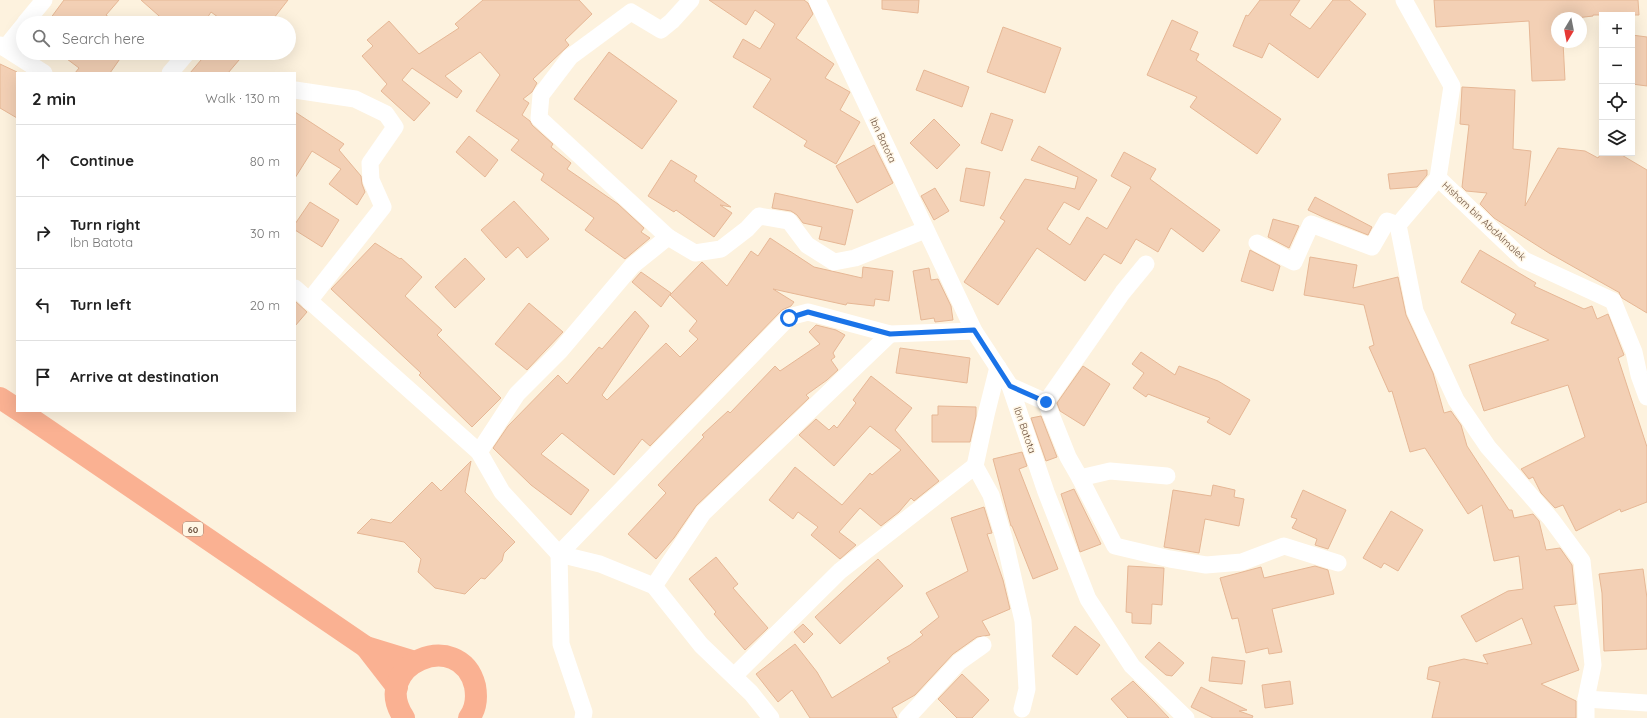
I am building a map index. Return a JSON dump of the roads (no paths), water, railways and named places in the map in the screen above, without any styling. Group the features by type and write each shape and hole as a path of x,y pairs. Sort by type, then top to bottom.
{"highway":[{"path":"0,398 16,408"},
{"name":"60","path":"21,412 366,647 415,662"},
{"name":"60","path":"366,647 397,687"},
{"path":"401,716 396,699 397,687 401,675 409,665 432,655 444,656 456,661 466,669 473,679 476,692 475,704 469,718"}],"street":[{"path":"31,16 44,0"},
{"path":"691,0 672,22 661,30 632,12 570,57 541,95 539,118 668,237 695,252 721,249 747,229 759,216 789,222 807,245 834,262 855,258 926,230"},
{"name":"Ibn Batota","path":"817,0 974,330 1010,386 1046,492 1088,599 1132,666 1186,718"},
{"path":"1398,226 1438,178 1452,86 1404,0"},
{"path":"16,33 3,46 16,55"},
{"path":"24,60 42,72"},
{"path":"171,72 181,60"},
{"path":"296,90 355,99 386,114 395,127 370,163 371,180 383,207 309,301"},
{"name":"Hisham bin AbdAlmalek","path":"1438,178 1524,260 1613,301 1643,375 1647,397"},
{"path":"1257,243 1294,262 1310,224 1372,247 1387,221 1398,226"},
{"path":"1398,226 1415,311 1456,400 1488,447 1551,519 1582,561 1593,665 1586,699 1586,718"},
{"path":"479,452 517,394 560,351 632,266 668,237"},
{"path":"1046,402 1123,292 1146,264"},
{"path":"296,289 479,452 502,492 559,554 600,564 654,586 701,645 751,693 771,718"},
{"path":"583,718 584,712 561,644 559,554 789,318 808,312 890,334 974,330"},
{"path":"654,586 703,513 890,334"},
{"path":"734,676 840,571 975,466 998,368"},
{"path":"1010,386 1046,402 1068,457 1115,546 1206,566 1242,562 1284,546 1338,562"},
{"path":"975,466 991,495 1004,538 1019,599 1023,621 1027,689 1022,709"},
{"path":"1080,478 1110,471 1167,476"},
{"path":"907,718 959,662 983,645"},
{"path":"1586,699 1647,703"}]}
